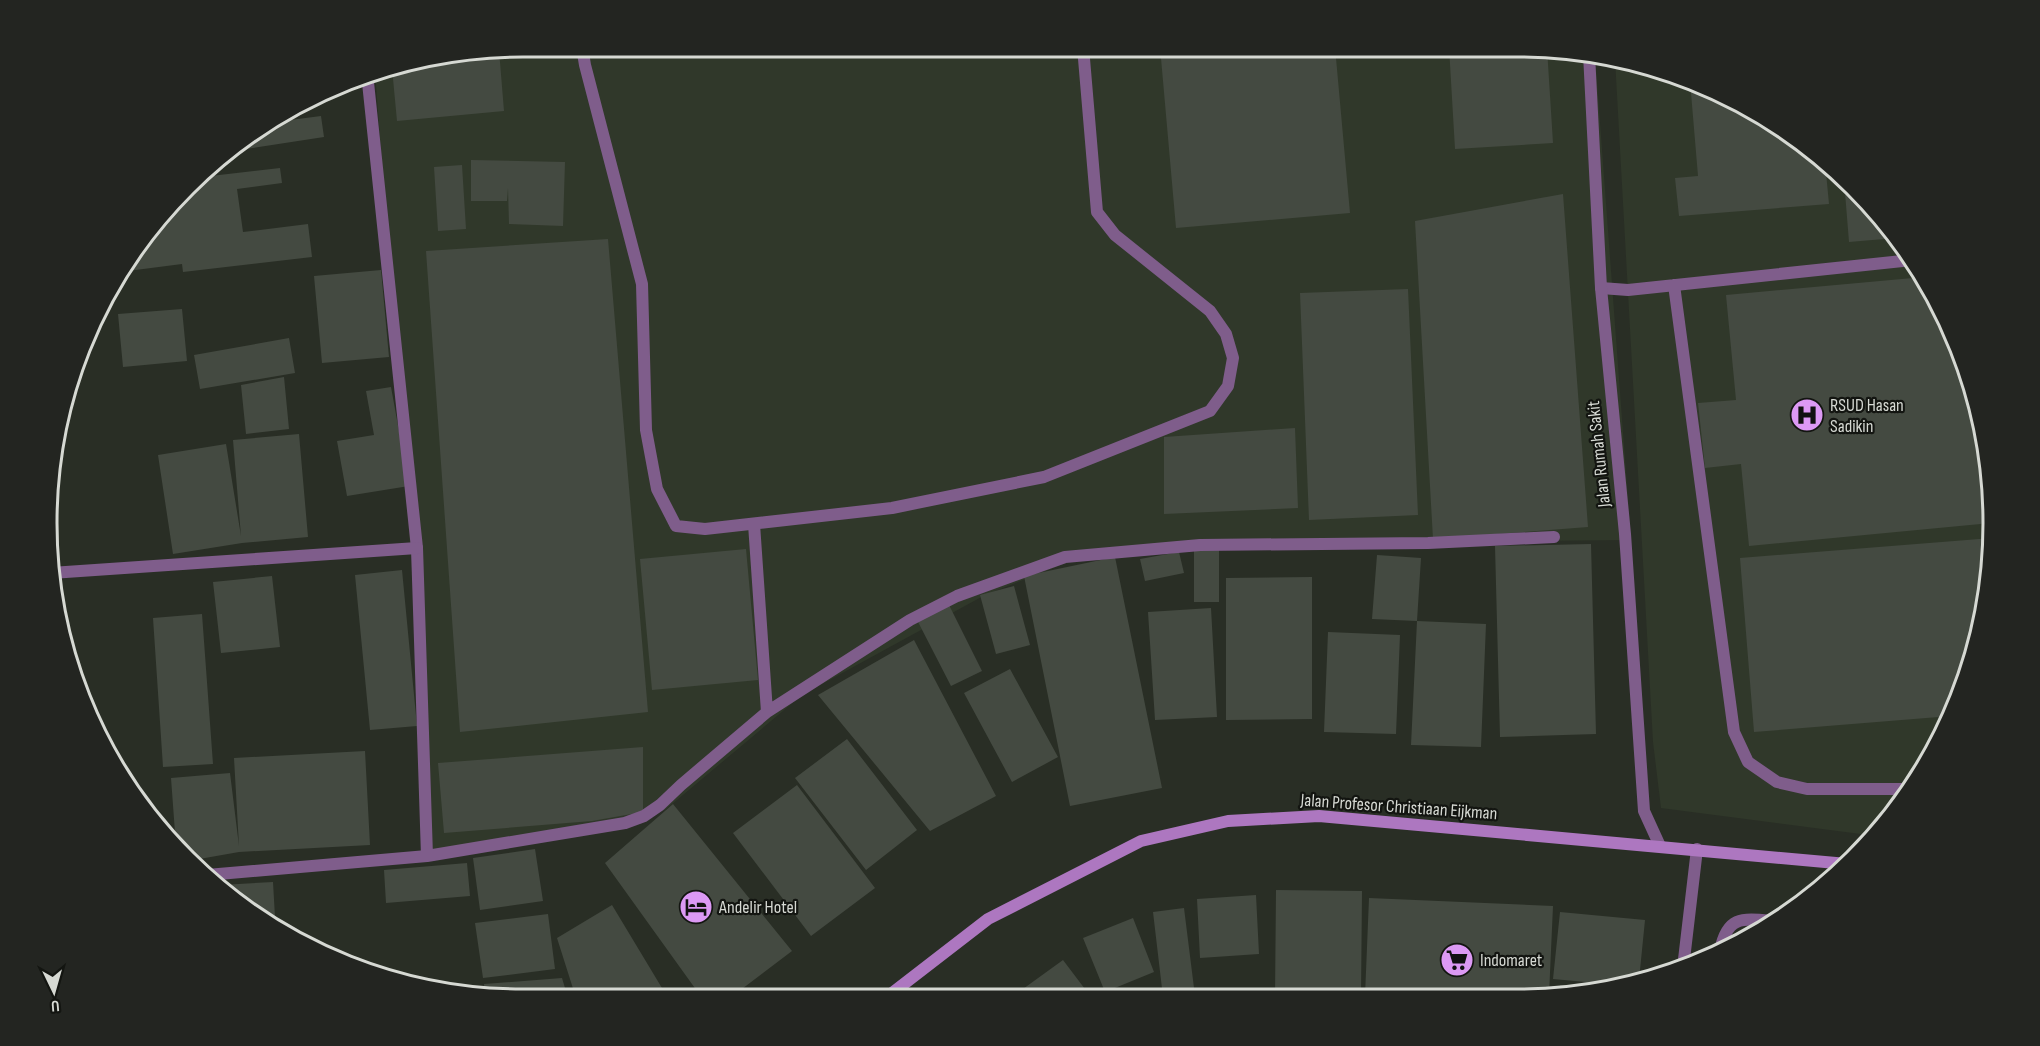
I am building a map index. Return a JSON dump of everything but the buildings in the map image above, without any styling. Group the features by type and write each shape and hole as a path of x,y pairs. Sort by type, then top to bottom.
{"main road":[{"name":"Jalan Profesor Christiaan Eijkman","path":"897,989 988,919 1141,841 1227,821 1319,816 1836,863"}],"street":[{"path":"584,57 642,284 646,430 657,489 676,526 705,530 892,508 1044,477 1210,411 1228,386 1233,358 1226,334 1210,311 1115,235 1097,212 1084,57"},
{"name":"Jalan Rumah Sakit","path":"1589,63 1601,288 1625,534 1644,811 1660,846"},
{"path":"368,84 417,548 427,856"},
{"path":"1601,288 1628,290 1902,261"},
{"path":"1674,285 1734,732 1748,762 1777,782 1807,789 1899,789"},
{"path":"754,524 767,712"},
{"path":"217,874 427,856 625,823 644,816 660,806 681,785 767,712 910,620 957,596 1065,557 1200,545 1428,543 1554,537"},
{"path":"60,572 417,548"},
{"path":"1684,958 1697,849"},
{"path":"1722,942 1731,923 1745,918 1761,920"}],"shaded area":[{"path":"523,57 1517,57 1596,64 1631,540 1303,543 1094,552 985,595 802,695 665,810 433,857 376,81 402,73 462,61"},
{"name":"RSUD Hasan Sadikin","path":"1615,68 1695,92 1750,119 1801,153 1847,193 1887,239 1921,290 1948,345 1967,402 1974,432 1982,493 1983,523 1979,584 1967,644 1958,673 1948,701 1921,756 1887,807 1863,834 1661,808 1653,742"}],"place":[{"name":"RSUD Hasan Sadikin","path":"1807,415"},
{"name":"Andelir Hotel","path":"696,907"},
{"name":"Indomaret","path":"1457,960"}]}
